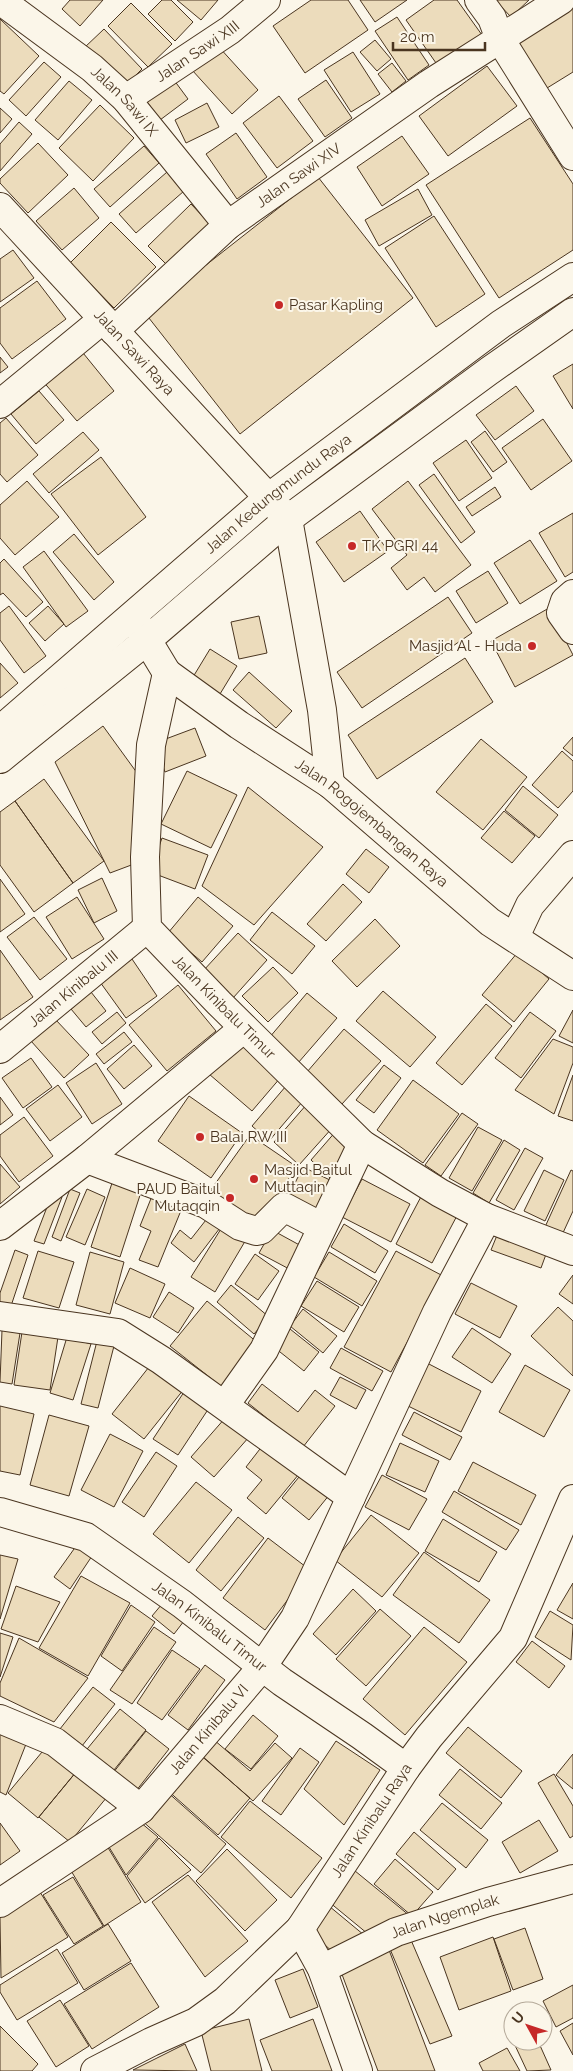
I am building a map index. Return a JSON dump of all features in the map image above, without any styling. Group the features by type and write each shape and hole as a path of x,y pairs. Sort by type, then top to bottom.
{"street":[{"name":"Jalan Sawi IX","path":"0,0 92,68 126,99 228,225"},
{"name":"Jalan Sawi XIII","path":"126,99 230,30 266,0"},
{"path":"479,0 492,18 500,39 573,156"},
{"name":"Jalan Sawi XIV","path":"0,404 108,325 228,225 429,84 561,0"},
{"name":"Jalan Sawi Raya","path":"0,208 288,519"},
{"name":"Jalan Kedungmundu Raya","path":"0,730 268,498 501,324 573,277"},
{"name":"Jalan Kedungmundu Raya","path":"0,759 146,641 288,519 481,376 573,312"},
{"path":"288,519 322,710 330,784"},
{"path":"573,594 565,601 561,614 573,630"},
{"path":"133,616 146,641 167,673 151,745 145,857 148,928"},
{"name":"Jalan Rogojembangan Raya","path":"167,673 239,725 330,784 490,922 573,976"},
{"path":"515,937 530,905 573,855"},
{"name":"Jalan Kinibalu Timur","path":"148,928 244,1028 362,1144 440,1193 487,1218 573,1251"},
{"name":"Jalan Kinibalu III","path":"0,1049 148,928"},
{"path":"0,1226 87,1160 244,1028"},
{"path":"225,1405 264,1350 291,1288 362,1144"},
{"path":"87,1160 206,1204 240,1226 256,1231 261,1230 284,1207 322,1227"},
{"name":"Jalan Kinibalu VI","path":"0,1903 141,1809 262,1667 295,1618 338,1529 437,1312 487,1218"},
{"path":"0,1316 118,1333 161,1360 225,1405 351,1497"},
{"name":"Jalan Kinibalu Raya","path":"95,2071 151,2042 196,2022 225,2001 300,1929 406,1768 429,1737 458,1706 513,1638 573,1499"},
{"name":"Jalan Kinibalu Timur","path":"0,1512 86,1537 182,1604 262,1667 406,1768"},
{"path":"0,1719 55,1742 141,1809"},
{"name":"Jalan Ngemplak","path":"322,1969 396,1932 488,1902 573,1879"},
{"path":"300,1929 322,1969 358,2071"}],"building":[{"path":"70,0 103,0 80,26 62,9"},
{"path":"162,0 171,0 193,22 175,41 148,14"},
{"path":"177,0 218,0 201,20"},
{"path":"311,0 348,0 368,30 305,73 273,26"},
{"path":"360,0 407,0 375,22"},
{"path":"434,0 457,0 487,42 443,73 406,20"},
{"path":"495,0 529,0 511,17"},
{"path":"131,3 172,44 148,67 108,26"},
{"path":"573,3 573,72 539,93 508,44"},
{"path":"397,17 429,65 408,80 375,31"},
{"path":"0,19 39,56 4,94 0,91"},
{"path":"104,29 142,69 123,88 84,48"},
{"path":"375,40 391,59 377,71 360,52"},
{"path":"218,46 258,90 232,114 192,70"},
{"path":"353,52 380,94 351,112 324,70"},
{"path":"44,62 61,77 26,116 9,100"},
{"path":"392,63 406,81 392,92 378,74"},
{"path":"487,66 517,106 448,156 419,116"},
{"path":"171,76 188,99 160,120 143,96"},
{"path":"326,80 352,118 325,137 298,99"},
{"path":"69,81 92,100 58,140 35,120"},
{"path":"279,96 313,141 277,168 243,123"},
{"path":"207,103 219,127 186,143 175,120"},
{"path":"100,105 134,138 93,181 59,148"},
{"path":"0,108 12,119 0,133"},
{"path":"530,118 573,184 573,250 499,298 426,185"},
{"path":"19,122 32,134 0,171 0,144"},
{"path":"236,133 267,177 237,199 206,154"},
{"path":"402,136 429,174 382,206 357,167"},
{"path":"38,143 68,175 28,213 0,183 0,179"},
{"path":"144,146 159,163 110,207 94,189"},
{"path":"167,172 184,191 136,233 119,214"},
{"name":"Pasar Kapling","path":"318,177 413,298 240,434 145,313"},
{"path":"74,188 99,218 62,250 36,221"},
{"path":"418,189 432,215 379,246 365,220"},
{"path":"191,204 210,224 168,266 148,246"},
{"path":"434,216 485,294 436,327 385,248"},
{"path":"111,222 156,267 114,308 70,263"},
{"path":"13,250 34,278 0,302 0,259"},
{"path":"37,281 66,319 12,359 0,343 0,308"},
{"path":"79,348 114,391 77,421 41,379"},
{"path":"0,357 8,367 0,373"},
{"path":"573,364 573,409 553,376"},
{"path":"516,386 534,411 495,440 476,415"},
{"path":"39,391 64,420 36,444 11,414"},
{"path":"6,418 38,455 7,482 0,474 0,423"},
{"path":"543,419 572,461 531,490 502,448"},
{"path":"485,431 507,462 493,472 471,442"},
{"path":"83,432 99,450 49,493 33,474"},
{"path":"466,440 492,478 459,501 433,463"},
{"path":"101,457 146,517 98,555 51,494"},
{"path":"434,474 475,532 461,543 419,485"},
{"path":"27,481 59,517 15,555 0,538 0,505"},
{"path":"408,481 471,565 435,592 424,577 407,590 391,568 407,555 372,509"},
{"path":"495,487 501,497 472,516 466,507"},
{"name":"TK PGRI 44","path":"360,511 388,551 344,582 316,542"},
{"path":"573,513 573,572 565,577 539,533"},
{"path":"74,534 114,582 94,600 53,552"},
{"path":"530,540 557,581 520,604 494,563"},
{"path":"44,551 88,611 66,627 23,567"},
{"path":"4,559 43,602 26,617 3,593 0,595 0,563"},
{"path":"488,571 508,603 476,623 456,591"},
{"path":"448,597 472,633 362,708 337,672"},
{"path":"9,606 46,656 24,673 0,640 0,613"},
{"path":"48,606 64,624 45,641 29,623"},
{"name":"Masjid Al - Huda","path":"549,608 573,655 515,687 491,641"},
{"path":"259,616 267,653 239,659 231,622"},
{"path":"210,649 237,666 220,694 193,677"},
{"path":"465,658 493,702 377,779 348,735"},
{"path":"0,663 18,683 0,698"},
{"path":"249,672 292,711 276,728 233,690"},
{"path":"103,726 140,777 134,864 110,873 55,762"},
{"path":"195,728 206,756 165,772 155,743"},
{"path":"573,737 573,756 563,748"},
{"path":"481,739 527,777 483,830 436,792"},
{"path":"562,751 573,761 573,791 558,808 532,785"},
{"path":"187,771 237,795 211,848 161,824"},
{"path":"44,779 104,861 73,883 15,801"},
{"path":"523,786 558,815 539,838 505,810"},
{"path":"248,787 323,847 254,925 202,886"},
{"path":"15,801 73,883 34,912 0,865 0,812"},
{"path":"504,811 535,836 512,863 481,838"},
{"path":"162,838 208,855 195,889 150,872"},
{"path":"366,849 389,867 369,893 346,874"},
{"path":"102,878 117,911 94,923 78,890"},
{"path":"0,879 25,914 0,932"},
{"path":"343,884 362,902 326,941 307,924"},
{"path":"77,897 104,939 72,959 46,917"},
{"path":"198,897 233,926 202,962 168,933"},
{"path":"272,912 315,946 292,974 250,940"},
{"path":"34,917 67,959 40,980 7,937"},
{"path":"375,919 400,946 357,987 332,961"},
{"path":"238,933 267,960 233,998 203,971"},
{"path":"0,950 33,997 0,1020"},
{"path":"518,952 549,979 514,1022 482,995"},
{"path":"132,959 157,996 126,1018 100,982"},
{"path":"273,967 298,993 268,1022 242,996"},
{"path":"178,985 216,1031 167,1071 129,1025"},
{"path":"383,991 436,1037 410,1067 356,1021"},
{"path":"91,992 106,1011 86,1027 71,1009"},
{"path":"307,993 337,1018 298,1063 269,1038"},
{"path":"486,1004 512,1026 462,1085 436,1063"},
{"path":"573,1010 573,1043 559,1036"},
{"path":"117,1012 126,1023 102,1044 92,1032"},
{"path":"530,1012 556,1031 521,1078 495,1058"},
{"path":"55,1019 89,1055 64,1078 31,1041"},
{"path":"344,1029 381,1061 342,1104 307,1072"},
{"path":"124,1032 132,1042 104,1064 96,1054"},
{"path":"553,1039 573,1047 573,1063 554,1114 515,1090"},
{"path":"238,1041 281,1077 252,1111 209,1074"},
{"path":"134,1045 152,1066 124,1089 107,1069"},
{"path":"31,1058 52,1087 23,1108 2,1078"},
{"path":"96,1063 122,1104 92,1124 66,1083"},
{"path":"384,1065 401,1078 374,1113 356,1100"},
{"path":"573,1075 573,1121 558,1116"},
{"path":"413,1080 459,1114 423,1163 377,1130"},
{"path":"58,1085 82,1117 50,1141 26,1109"},
{"path":"286,1086 303,1101 269,1141 252,1126"},
{"name":"Balai RW III","path":"189,1096 242,1133 211,1178 158,1141"},
{"path":"0,1097 13,1115 0,1125"},
{"path":"307,1104 333,1127 299,1165 274,1142"},
{"path":"462,1113 478,1124 441,1176 425,1165"},
{"path":"24,1117 53,1156 19,1182 0,1156 0,1135"},
{"path":"478,1127 502,1140 472,1191 449,1178"},
{"path":"337,1130 357,1148 330,1178 311,1160"},
{"name":"Masjid Baitul Muttaqin","path":"250,1135 297,1167 257,1224 210,1191"},
{"path":"504,1140 520,1150 489,1203 473,1193"},
{"path":"525,1148 543,1158 514,1210 496,1200"},
{"path":"0,1164 20,1187 0,1204"},
{"path":"303,1167 334,1182 316,1219 285,1203"},
{"path":"544,1170 564,1180 545,1221 524,1211"},
{"path":"571,1170 573,1171 573,1211 562,1235 545,1227"},
{"path":"362,1179 410,1204 391,1242 342,1217"},
{"path":"113,1180 142,1189 120,1257 91,1247"},
{"path":"70,1189 80,1193 61,1241 52,1237"},
{"path":"87,1189 105,1197 85,1245 66,1237"},
{"path":"424,1191 460,1210 432,1263 396,1244"},
{"path":"52,1194 62,1197 44,1244 34,1241"},
{"path":"152,1196 182,1208 158,1267 139,1260 151,1231 140,1226"},
{"path":"213,1211 226,1220 194,1262 171,1243 180,1230 191,1239"},
{"path":"224,1224 247,1238 215,1292 191,1277"},
{"path":"344,1224 388,1251 375,1273 331,1247"},
{"path":"500,1228 549,1246 541,1268 491,1250"},
{"path":"272,1230 305,1248 293,1271 259,1253"},
{"path":"15,1250 28,1255 10,1309 0,1305 0,1293"},
{"path":"38,1251 74,1262 59,1308 23,1298"},
{"path":"396,1251 443,1276 391,1372 344,1347"},
{"path":"90,1252 124,1262 110,1314 76,1305"},
{"path":"329,1252 377,1281 362,1306 314,1277"},
{"path":"255,1254 279,1271 258,1300 235,1284"},
{"path":"130,1268 165,1284 150,1318 115,1303"},
{"path":"573,1275 573,1304 559,1294"},
{"path":"317,1281 359,1307 344,1332 301,1306"},
{"path":"471,1283 517,1306 500,1338 455,1314"},
{"path":"231,1285 269,1317 254,1334 217,1302"},
{"path":"169,1292 194,1308 178,1333 153,1317"},
{"path":"207,1301 258,1343 222,1387 170,1346"},
{"path":"558,1307 573,1321 573,1376 531,1336"},
{"path":"303,1309 337,1336 323,1353 290,1326"},
{"path":"472,1328 511,1354 492,1383 452,1357"},
{"path":"290,1329 319,1352 304,1371 275,1348"},
{"path":"2,1330 20,1333 12,1384 0,1382"},
{"path":"22,1332 58,1337 50,1390 14,1385"},
{"path":"67,1337 91,1344 73,1400 50,1393"},
{"path":"97,1341 114,1346 98,1408 81,1404"},
{"path":"341,1348 383,1371 372,1391 330,1368"},
{"path":"156,1358 188,1384 144,1439 112,1414"},
{"path":"427,1363 481,1391 461,1432 406,1405"},
{"path":"525,1365 570,1390 544,1437 499,1412"},
{"path":"340,1377 366,1390 356,1409 330,1395"},
{"path":"262,1384 298,1412 315,1390 335,1406 303,1447 248,1403"},
{"path":"188,1386 213,1402 178,1455 153,1439"},
{"path":"0,1406 34,1414 20,1475 0,1471"},
{"path":"414,1412 462,1437 450,1460 402,1435"},
{"path":"49,1415 89,1426 69,1496 30,1485"},
{"path":"226,1417 249,1437 214,1477 191,1457"},
{"path":"110,1434 143,1451 114,1507 81,1490"},
{"path":"400,1443 439,1461 425,1492 386,1475"},
{"path":"263,1445 299,1474 266,1514 247,1498 262,1480 246,1467"},
{"path":"156,1452 177,1466 144,1517 122,1502"},
{"path":"473,1462 536,1495 521,1525 458,1491"},
{"path":"303,1472 330,1494 309,1520 282,1498"},
{"path":"382,1475 427,1499 409,1530 365,1507"},
{"path":"196,1482 232,1510 189,1563 153,1534"},
{"path":"454,1491 519,1530 506,1550 442,1512"},
{"path":"371,1515 419,1553 382,1597 335,1560"},
{"path":"238,1517 264,1538 221,1591 196,1570"},
{"path":"443,1519 497,1552 479,1582 425,1551"},
{"path":"268,1538 310,1570 265,1630 223,1598"},
{"path":"79,1542 94,1553 70,1589 54,1577"},
{"path":"424,1552 490,1600 459,1643 393,1595"},
{"path":"0,1555 18,1559 0,1619"},
{"path":"81,1576 130,1603 88,1676 39,1648"},
{"path":"573,1583 573,1619 557,1610"},
{"path":"16,1586 60,1602 38,1642 1,1629"},
{"path":"353,1589 376,1611 336,1655 313,1634"},
{"path":"162,1604 184,1621 174,1634 152,1616"},
{"path":"131,1605 155,1622 122,1671 101,1656"},
{"path":"380,1609 411,1636 366,1686 336,1659"},
{"path":"550,1611 573,1625 571,1660 535,1637"},
{"path":"154,1627 176,1642 132,1704 110,1690"},
{"path":"424,1627 467,1662 405,1735 363,1699"},
{"path":"0,1633 13,1637 0,1677"},
{"path":"19,1638 88,1678 54,1722 0,1696 0,1683"},
{"path":"532,1641 565,1666 549,1688 516,1662"},
{"path":"172,1650 200,1669 162,1720 137,1703"},
{"path":"205,1665 225,1680 188,1730 168,1715"},
{"path":"93,1687 115,1704 78,1751 56,1734"},
{"path":"120,1709 146,1730 110,1775 83,1754"},
{"path":"253,1715 278,1736 251,1769 225,1749"},
{"path":"468,1727 522,1771 501,1798 446,1753"},
{"path":"0,1729 28,1739 6,1795 0,1792"},
{"path":"146,1731 169,1749 132,1796 109,1778"},
{"path":"213,1739 250,1771 275,1743 292,1758 253,1801 200,1754"},
{"path":"336,1741 380,1770 344,1825 304,1789"},
{"path":"47,1746 77,1771 38,1818 8,1793"},
{"path":"300,1748 319,1762 281,1815 262,1801"},
{"path":"198,1753 250,1798 218,1835 166,1789"},
{"path":"573,1754 573,1789 556,1775"},
{"path":"460,1769 502,1803 481,1829 439,1795"},
{"path":"76,1772 107,1797 70,1842 39,1817"},
{"path":"554,1774 573,1806 573,1836 570,1838 538,1783"},
{"path":"165,1790 226,1844 201,1873 140,1819"},
{"path":"250,1801 322,1858 291,1898 221,1837"},
{"path":"442,1803 488,1840 466,1868 420,1830"},
{"path":"134,1817 158,1837 126,1875 109,1847"},
{"path":"539,1820 558,1851 520,1873 502,1842"},
{"path":"0,1823 20,1851 0,1865"},
{"path":"414,1832 456,1869 438,1890 396,1854"},
{"path":"159,1838 191,1870 145,1903 127,1876"},
{"path":"107,1846 141,1902 104,1926 70,1869"},
{"path":"227,1849 277,1900 245,1931 196,1881"},
{"path":"395,1859 433,1892 412,1916 374,1884"},
{"path":"349,1866 410,1916 368,1934 323,1897"},
{"path":"188,1875 248,1941 205,1977 152,1902"},
{"path":"73,1877 103,1926 74,1944 43,1895"},
{"path":"40,1892 68,1937 1,1978 0,1917"},
{"path":"329,1906 364,1935 334,1953 307,1929"},
{"path":"108,1924 131,1961 84,1990 62,1953"},
{"path":"525,1928 543,1979 513,1990 494,1939"},
{"path":"493,1937 511,1991 459,2010 440,1957"},
{"path":"411,1940 452,2036 430,2044 390,1949"},
{"path":"57,1949 78,1983 17,2020 0,1992 0,1985"},
{"path":"389,1950 435,2071 378,2071 340,1969"},
{"path":"131,1963 159,2007 92,2049 64,2004"},
{"path":"303,1969 318,2007 290,2018 275,1980"},
{"path":"573,1985 573,2018 556,2027 553,2021 553,2001 543,2001"},
{"path":"60,2000 89,2046 56,2067 27,2021"},
{"path":"249,2019 262,2071 211,2071 201,2031"},
{"path":"313,2019 332,2071 272,2071 260,2040"},
{"path":"573,2023 573,2055 560,2031"},
{"path":"0,2026 38,2064 32,2071 0,2071"},
{"path":"185,2044 197,2071 133,2070"},
{"path":"503,2050 509,2051 520,2071 483,2071 479,2063"},
{"path":"518,2051 542,2051 551,2070 527,2071"}],"place":[{"name":"Pasar Kapling","path":"279,305"},
{"name":"TK PGRI 44","path":"352,546"},
{"name":"Masjid Al - Huda","path":"532,646"},
{"name":"Balai RW III","path":"200,1137"},
{"name":"Masjid Baitul Muttaqin","path":"254,1179"},
{"name":"PAUD Baitul Mutaqqin","path":"230,1198"}]}
